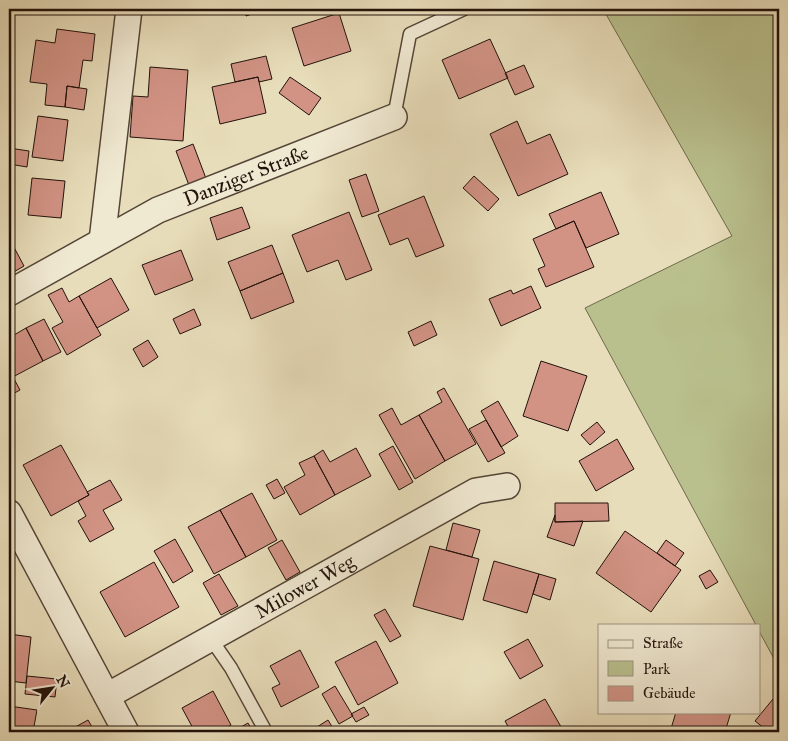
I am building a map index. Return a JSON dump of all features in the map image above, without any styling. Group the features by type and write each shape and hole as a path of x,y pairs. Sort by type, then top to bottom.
{"street":[{"path":"102,241 129,9"},
{"name":"Danziger Straße","path":"9,293 158,210 394,117"},
{"name":"Milower Weg","path":"107,696 476,491 507,486"},
{"path":"9,513 126,732"}],"lane":[{"path":"394,117 410,34 464,9"},
{"path":"211,639 231,668 266,732"}],"green space":[{"path":"603,9 779,9 779,668 760,633 760,624 755,624 585,308 732,236"}],"building":[{"path":"244,9 261,9 261,11 246,16"},
{"path":"339,13 351,51 304,66 292,28"},
{"path":"57,29 95,34 92,61 83,60 79,88 67,86 65,107 45,105 47,84 30,82 36,40 55,43"},
{"path":"490,39 508,78 459,99 442,60"},
{"path":"266,56 272,79 259,82 258,77 235,82 231,64"},
{"path":"524,65 534,87 515,95 505,73"},
{"path":"150,67 188,70 183,141 130,137 133,96 148,97"},
{"path":"258,77 266,113 220,124 212,87"},
{"path":"290,77 321,98 309,115 279,93"},
{"path":"67,86 87,89 84,110 65,107"},
{"path":"38,116 68,120 63,161 32,157"},
{"path":"517,121 527,144 550,134 568,174 518,196 490,134"},
{"path":"193,144 207,181 190,188 176,151"},
{"path":"9,148 29,151 27,167 9,164"},
{"path":"366,174 379,211 362,217 349,180"},
{"path":"474,176 499,199 488,211 463,188"},
{"path":"32,178 65,181 61,218 28,215"},
{"path":"601,192 619,234 586,248 574,221 556,229 549,214"},
{"path":"424,196 444,246 416,257 408,238 390,245 378,215"},
{"path":"242,207 250,228 217,240 210,218"},
{"path":"349,212 372,270 346,280 338,260 307,272 292,235"},
{"path":"574,221 594,267 546,287 538,269 545,266 533,239"},
{"path":"9,238 24,266 12,273 9,266"},
{"path":"272,245 283,273 240,291 228,262"},
{"path":"181,250 193,280 155,295 142,265"},
{"path":"283,273 294,302 251,319 240,291"},
{"path":"111,278 129,310 97,328 79,296"},
{"path":"531,286 541,308 501,326 489,299 511,290 513,294"},
{"path":"62,288 69,302 79,296 101,335 67,355 52,328 63,322 48,295"},
{"path":"194,309 201,325 180,334 173,319"},
{"path":"44,319 61,352 43,361 26,328"},
{"path":"431,321 437,335 414,346 408,332"},
{"path":"26,328 43,361 9,379 9,338"},
{"path":"148,340 158,357 143,367 133,349"},
{"path":"541,361 587,376 568,431 523,416"},
{"path":"13,377 20,390 9,396 9,379"},
{"path":"444,388 476,444 445,461 419,415 442,402 437,392"},
{"path":"498,401 518,436 501,447 481,411"},
{"path":"392,408 401,425 419,415 445,461 415,479 379,415"},
{"path":"486,420 505,453 488,462 469,429"},
{"path":"597,422 605,432 590,445 581,435"},
{"path":"617,439 634,469 596,491 579,461"},
{"path":"61,445 89,495 51,516 23,465"},
{"path":"393,446 413,482 399,490 379,454"},
{"path":"356,448 371,476 335,495 314,456 323,450 330,462"},
{"path":"314,456 335,495 300,515 284,487 305,475 299,463"},
{"path":"277,479 285,493 274,499 266,485"},
{"path":"110,480 122,500 103,510 114,529 90,542 78,521 86,516 78,501 89,495 87,492"},
{"path":"252,493 277,540 246,557 220,510"},
{"path":"555,503 608,503 609,521 555,522"},
{"path":"220,510 246,557 214,574 188,527"},
{"path":"555,515 555,522 583,521 574,546 547,537"},
{"path":"453,523 480,530 472,557 446,550"},
{"path":"625,531 681,570 651,612 596,573"},
{"path":"175,539 193,571 173,583 154,551"},
{"path":"282,540 300,572 286,580 268,548"},
{"path":"666,540 684,553 675,566 657,553"},
{"path":"430,546 479,559 463,620 413,606"},
{"path":"494,561 539,574 527,613 483,600"},
{"path":"154,562 179,607 125,637 100,592"},
{"path":"710,570 718,582 706,589 699,576"},
{"path":"219,574 238,606 221,615 203,583"},
{"path":"539,574 556,579 550,600 533,594"},
{"path":"385,609 401,636 390,642 374,615"},
{"path":"9,634 31,637 26,683 9,681"},
{"path":"528,639 543,666 520,679 504,652"},
{"path":"376,641 398,683 358,705 335,662"},
{"path":"300,650 319,687 281,707 272,688 280,684 270,666"},
{"path":"27,676 57,679 55,697 25,694"},
{"path":"335,686 353,716 339,724 322,694"},
{"path":"213,691 231,725 218,732 195,732 182,708"},
{"path":"545,699 564,732 511,732 505,721"},
{"path":"773,699 779,704 779,722 769,732 755,721"},
{"path":"9,706 37,710 33,732 9,732"},
{"path":"364,707 369,715 356,722 351,714"},
{"path":"675,714 730,714 725,732 670,732"},
{"path":"88,720 95,732 72,732 70,730"},
{"path":"328,720 334,730 321,732 317,727"},
{"path":"248,723 253,732 232,732"}]}
